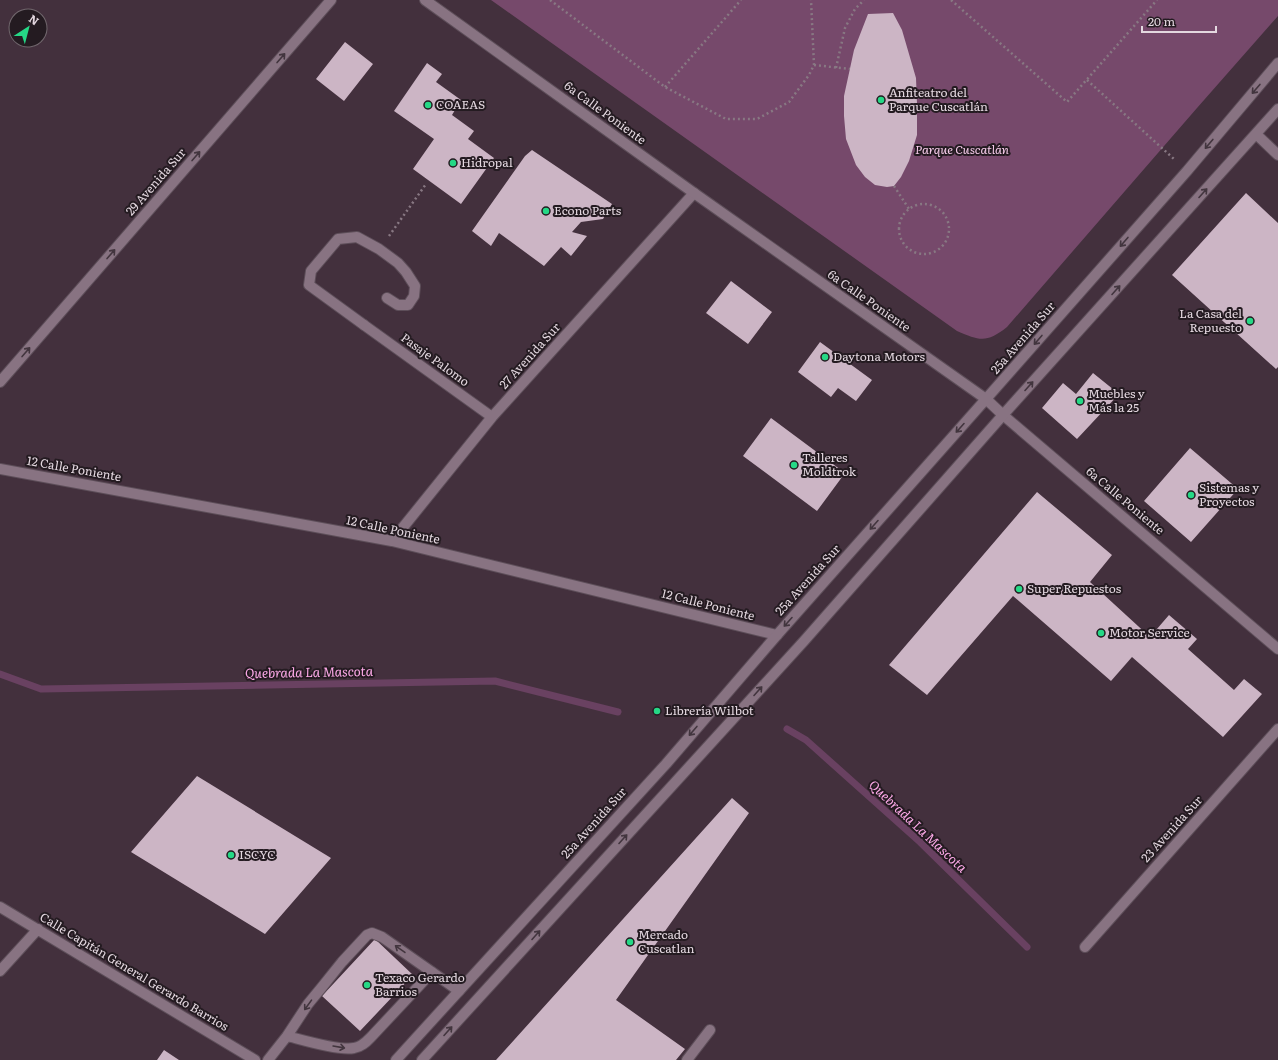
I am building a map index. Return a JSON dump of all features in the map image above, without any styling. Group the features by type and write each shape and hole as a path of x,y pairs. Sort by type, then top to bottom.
{"street":[{"name":"29 Avenida Sur","path":"0,382 331,0"},
{"name":"6a Calle Poniente","path":"425,0 694,193 986,399 1278,649"},
{"name":"25a Avenida Sur","path":"396,1060 666,764 776,635 1187,171 1278,63"},
{"path":"422,1060 804,641 1003,415 1278,109"},
{"path":"1256,134 1278,155"},
{"name":"27 Avenida Sur","path":"392,541 492,417 694,193"},
{"name":"Pasaje Palomo","path":"379,249 357,237 338,239 311,271 309,285 492,417"},
{"path":"379,249 402,267 415,286 414,296 408,304 398,305 387,298"},
{"name":"12 Calle Poniente","path":"0,469 392,541 776,635"},
{"name":"23 Avenida Sur","path":"1085,947 1278,729"},
{"name":"Calle Capitán General Gerardo Barrios","path":"0,907 255,1060"},
{"path":"0,971 38,929"},
{"path":"268,1060 317,993 342,962 367,935 372,933 382,937 459,991"},
{"path":"287,1036 343,1049 355,1048 364,1044 432,972"},
{"path":"687,1060 710,1030"}],"path":[{"path":"550,0 665,86 726,119 757,119 789,102 814,65 811,0"},
{"path":"665,86 741,0"},
{"path":"836,68 846,28 855,9 864,0"},
{"path":"951,0 1067,102 1157,0"},
{"path":"814,65 850,69"},
{"path":"1087,80 1187,171"},
{"path":"379,249 426,184"},
{"path":"894,186 909,209"},
{"path":"928,204 940,209 945,215 948,222 949,231 943,246 937,251 929,254 921,254 913,252 904,243 899,231 899,223 903,215 909,209 916,205 928,204"}],"green space":[{"name":"Parque Cuscatlán","path":"491,0 1278,0 1278,16 1007,327 994,336 983,339 972,337 957,331"}],"building":[{"name":"Anfiteatro del Parque Cuscatlán","path":"893,13 902,30 916,78 917,135 909,161 901,177 894,186 887,187 875,185 865,177 856,165 846,139 844,96 854,50 868,14"},
{"path":"345,42 373,64 344,101 316,79"},
{"path":"427,63 442,74 436,82 461,100 452,115 474,131 468,139 494,158 461,204 413,169 434,139 394,111"},
{"name":"Econo Parts","path":"532,150 612,204 603,219 581,222 572,232 587,236 571,256 561,247 544,266 499,233 491,246 472,231 525,156"},
{"name":"La Casa del Repuesto","path":"1246,193 1278,223 1278,367 1276,369 1172,275"},
{"path":"731,281 772,312 748,344 706,313"},
{"name":"Daytona Motors","path":"820,342 872,380 856,401 838,388 831,397 798,372"},
{"name":"Muebles y Más la 25","path":"1093,373 1119,394 1077,439 1042,408 1063,383 1076,394"},
{"name":"Talleres Moldtrok","path":"771,418 845,473 817,511 743,456"},
{"name":"Sistemas y Proyectos","path":"1190,448 1238,489 1191,542 1144,501"},
{"path":"1037,492 1112,555 1090,582 1150,637 1169,615 1197,639 1188,649 1234,690 1244,679 1262,694 1223,737 1132,657 1111,681 1013,596 927,695 889,665"},
{"name":"ISCYC","path":"197,776 331,858 265,934 131,852"},
{"name":"Mercado Cuscatlan","path":"732,798 749,813 616,1000 685,1049 676,1060 496,1060"},
{"name":"Texaco Gerardo Barrios","path":"375,939 413,975 360,1031 322,996"},
{"path":"164,1050 179,1060 157,1060"}],"waterway":[{"name":"Quebrada La Mascota","path":"0,674 41,689 495,681 618,712"},
{"name":"Quebrada La Mascota","path":"787,729 806,740 920,842 1027,947"}],"place":[{"name":"Anfiteatro del Parque Cuscatlán","path":"881,100"},
{"name":"COAEAS","path":"428,105"},
{"name":"Hidropal","path":"453,163"},
{"name":"Econo Parts","path":"546,211"},
{"name":"La Casa del Repuesto","path":"1250,321"},
{"name":"Daytona Motors","path":"825,357"},
{"name":"Muebles y Más la 25","path":"1080,401"},
{"name":"Talleres Moldtrok","path":"794,465"},
{"name":"Sistemas y Proyectos","path":"1191,495"},
{"name":"Super Repuestos","path":"1019,589"},
{"name":"Motor Service","path":"1101,633"},
{"name":"Librería Wilbot","path":"657,711"},
{"name":"ISCYC","path":"231,855"},
{"name":"Mercado Cuscatlan","path":"630,942"},
{"name":"Texaco Gerardo Barrios","path":"367,985"}]}
